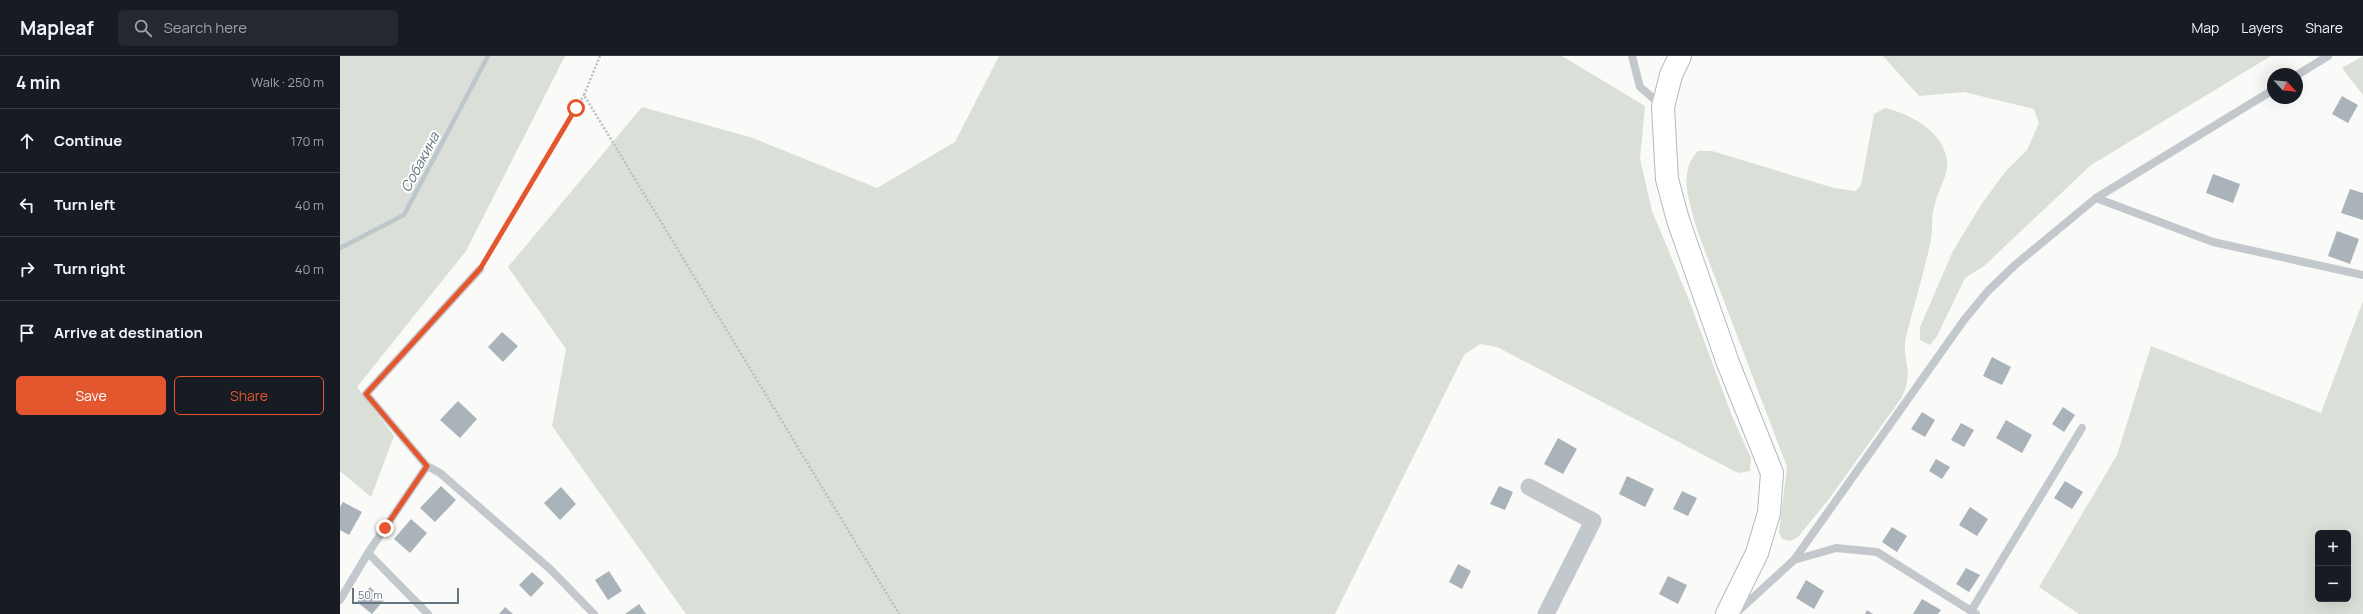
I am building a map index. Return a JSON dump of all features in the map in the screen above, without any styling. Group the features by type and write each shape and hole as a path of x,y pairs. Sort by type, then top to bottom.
{"main road":[{"path":"1680,56 1671,75 1663,106 1667,179 1678,220 1728,363 1772,473 1769,513 1757,553 1727,614"}],"street":[{"path":"1529,487 1593,521 1546,614"}],"lane":[{"path":"1632,56 1640,87 1663,106"},
{"path":"2303,71 2328,56"},
{"path":"1735,614 1794,560 1964,320 1988,291 2015,265 2096,198 2267,94"},
{"path":"2096,198 2213,242 2363,275"},
{"path":"480,269 366,394 427,466 440,473 550,569 594,614"},
{"path":"1794,560 1836,548 1877,552 1974,612 2082,428"},
{"path":"340,600 368,553 427,466"},
{"path":"368,553 428,614"}],"path":[{"path":"480,269 584,95 600,56"},
{"path":"584,95 899,614"}],"shaded area":[{"path":"340,56 565,56 466,251 357,387 394,436 371,497 340,471"},
{"path":"999,56 1562,56 1645,106 1640,159 1652,211 1689,300 1732,416 1751,458 1750,471 1738,473 1497,347 1480,344 1464,355 1335,614 686,614 552,426 566,349 508,267 642,107 753,138 877,188 955,142"},
{"path":"1883,56 2271,56 2091,165 1984,266 1965,278 1937,336 1930,345 1920,340 1920,327 1953,251 1981,205 2005,172 2027,150 2039,123 2034,109 1964,92 1919,96"},
{"path":"2363,56 2363,95 2342,68"},
{"path":"1885,108 1915,119 1924,125 1939,140 1947,160 1945,177 1934,208 1931,240 1906,337 1905,352 1908,372 1906,388 1902,397 1829,499 1798,537 1790,541 1782,539 1779,532 1787,467 1697,230 1687,189 1688,169 1692,159 1698,151 1712,151 1834,188 1855,191 1861,185 1874,114"},
{"path":"2363,301 2363,614 2079,614 2039,587 2117,455 2151,346 2321,413"}],"building":[{"path":"2342,96 2358,105 2348,123 2332,114"},
{"path":"2213,174 2240,184 2233,203 2206,193"},
{"path":"2350,189 2363,193 2363,220 2341,213"},
{"path":"2337,231 2359,239 2350,264 2328,256"},
{"path":"502,332 518,346 503,362 488,347"},
{"path":"1992,357 2011,367 2002,385 1983,376"},
{"path":"458,401 477,419 460,438 440,420"},
{"path":"2063,407 2075,415 2064,432 2052,424"},
{"path":"1922,412 1935,420 1925,437 1911,429"},
{"path":"2006,420 2032,435 2022,453 1996,438"},
{"path":"1961,423 1974,430 1964,447 1951,440"},
{"path":"1558,438 1577,449 1563,474 1544,464"},
{"path":"1936,459 1950,467 1942,479 1929,471"},
{"path":"1627,476 1654,489 1645,507 1619,494"},
{"path":"2065,481 2083,492 2072,509 2054,498"},
{"path":"441,486 456,500 435,522 420,508"},
{"path":"1499,486 1513,492 1505,510 1490,504"},
{"path":"561,487 576,504 560,520 544,503"},
{"path":"1682,491 1697,498 1688,516 1673,509"},
{"path":"343,502 362,512 349,535 340,530 340,507"},
{"path":"1970,507 1988,519 1977,536 1959,525"},
{"path":"411,519 427,533 410,553 394,539"},
{"path":"1892,527 1907,536 1897,552 1882,542"},
{"path":"1458,564 1471,571 1462,589 1449,582"},
{"path":"1966,568 1980,575 1969,592 1956,584"},
{"path":"609,571 622,591 608,600 595,580"},
{"path":"532,572 544,583 531,597 519,585"},
{"path":"1668,576 1687,585 1678,604 1659,594"},
{"path":"1806,580 1824,591 1814,609 1796,598"},
{"path":"370,587 384,600 372,614 357,602"},
{"path":"1922,599 1941,610 1938,614 1913,614"},
{"path":"639,604 646,614 625,614"},
{"path":"505,607 513,614 499,614"},
{"path":"1867,610 1873,614 1865,614"}],"waterway":[{"name":"Собакина","path":"340,248 404,215 488,56"}],"route":[{"path":"385,528 427,466 366,394 480,269 576,108"}]}
